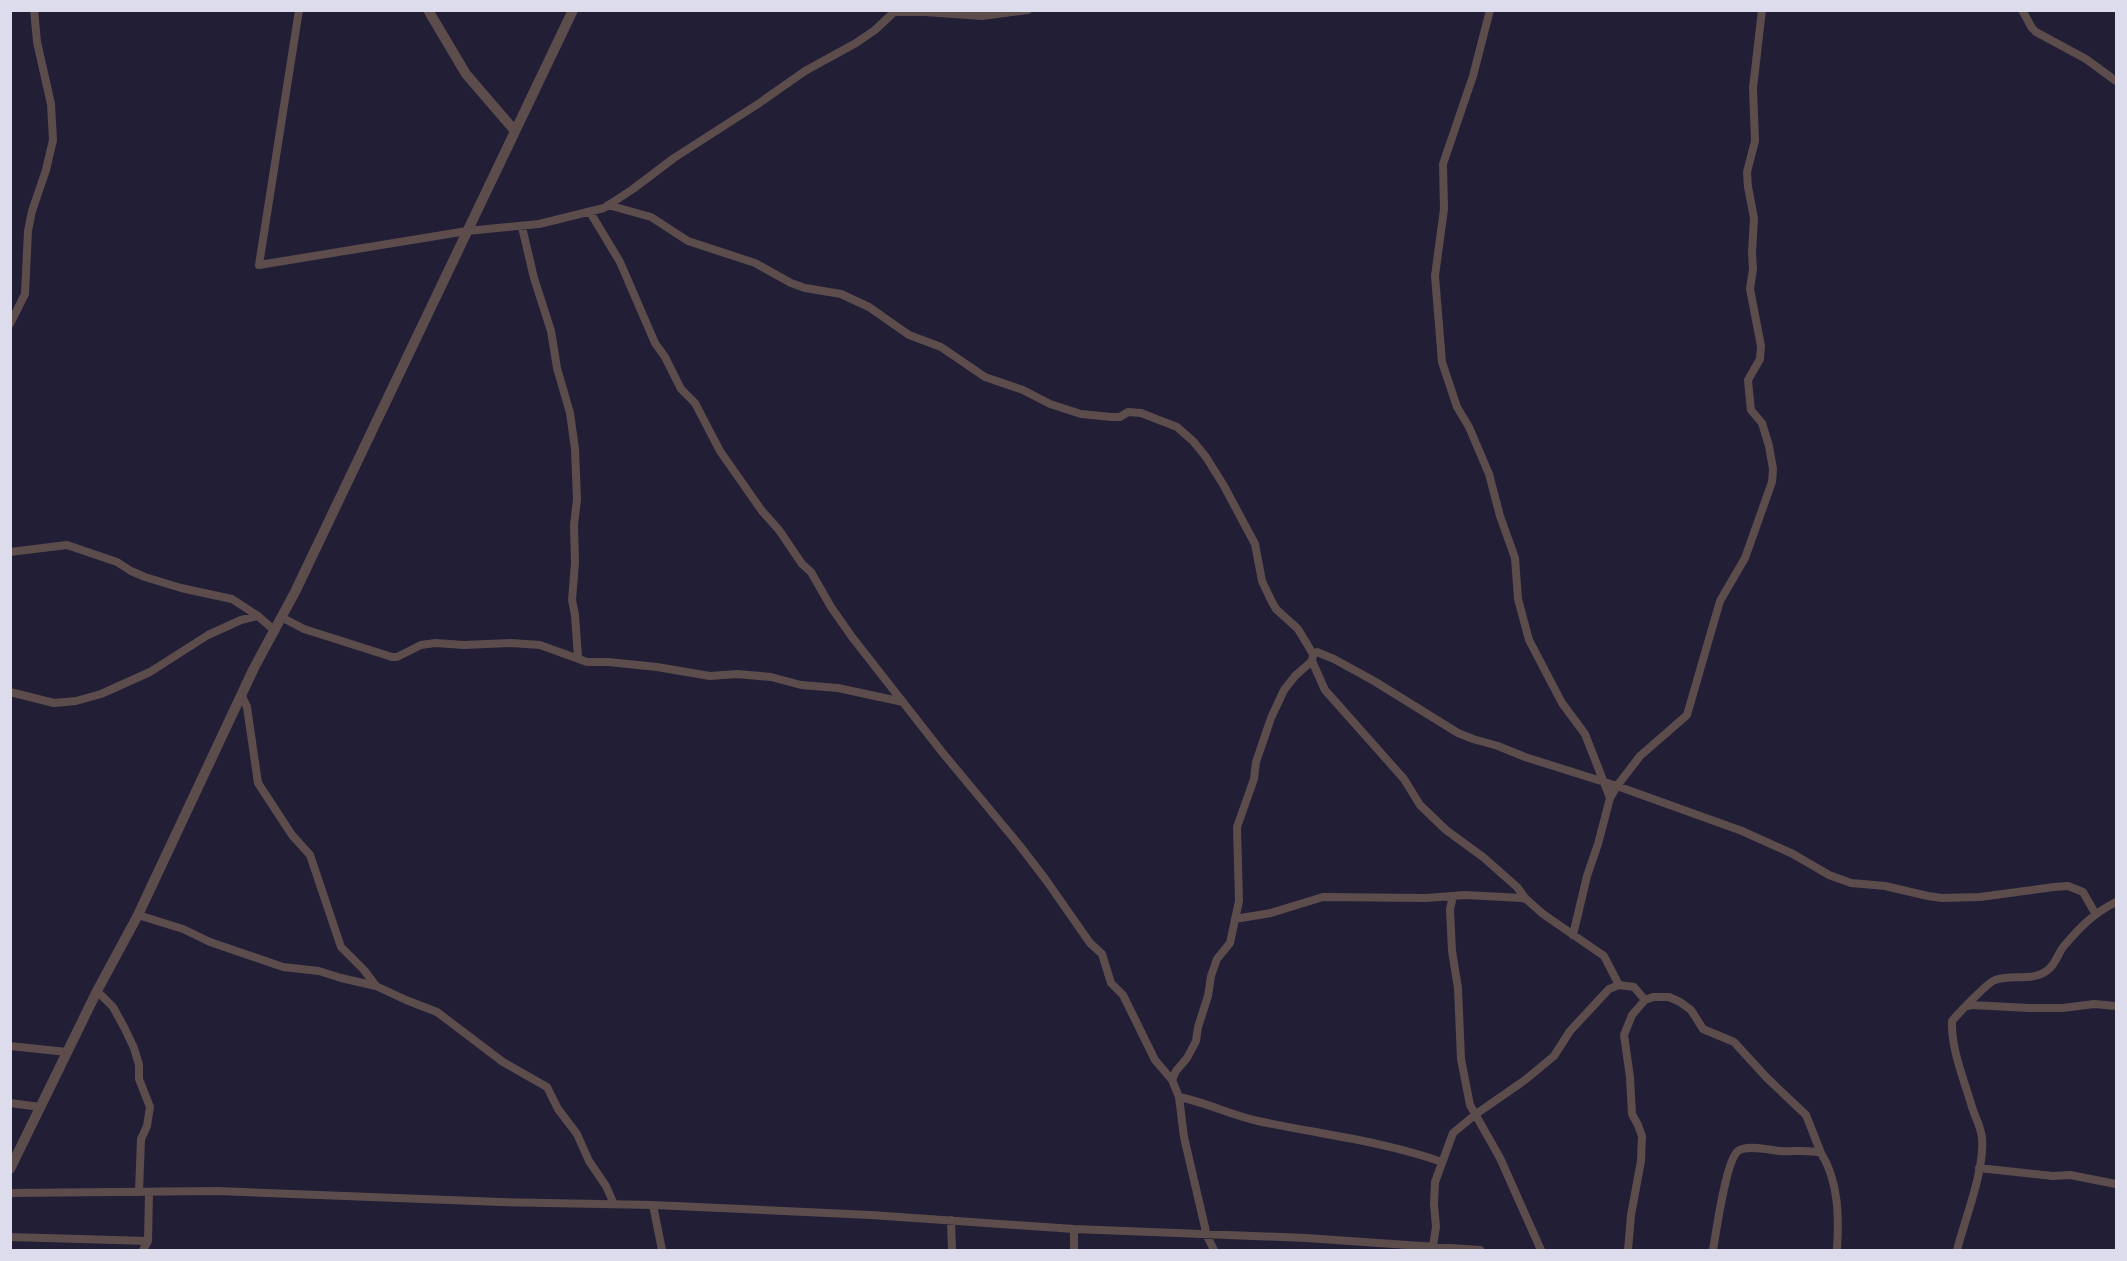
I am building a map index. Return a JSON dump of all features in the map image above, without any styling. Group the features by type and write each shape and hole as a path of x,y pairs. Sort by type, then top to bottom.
{"street":[{"path":"10,324 25,294 28,231 53,140 51,104 37,42 34,10"},
{"path":"299,10 259,265 467,231 522,227 590,212 608,206 674,158 805,71 856,43 894,12 925,11 982,16 1028,10"},
{"path":"428,10 466,74 516,131"},
{"path":"10,1169 15,1152 138,915 242,696 274,631 283,618 573,10"},
{"path":"1490,10 1473,76 1443,164 1444,209 1435,276 1442,362 1457,407 1469,427 1489,474 1500,516 1515,558 1518,598 1529,640 1562,703 1585,734 1610,798"},
{"path":"1573,935 1587,876 1599,844 1610,798 1640,756 1687,715 1720,601 1745,558 1772,482 1773,469 1768,446 1762,423 1752,410 1748,381 1760,359 1761,346 1750,289 1753,269 1754,218 1747,171 1755,141 1753,88 1762,10"},
{"path":"2022,10 2036,32 2086,59 2116,81"},
{"path":"608,206 651,217 688,241 755,263 791,283 805,288 841,294 869,307 909,335 941,347 985,376 1023,390 1050,404 1081,414 1120,417 1128,412 1141,413 1177,427 1206,457 1224,486 1256,544 1262,581 1271,600 1276,609 1298,629 1313,658 1325,690 1404,779 1420,805 1446,830 1483,857 1517,887 1526,899 1604,956 1619,985"},
{"path":"590,212 620,262 655,343 665,357 681,389 694,403 720,451 762,511 779,530 802,564 811,572 852,637 1046,879 1090,944 1102,954 1111,983 1123,995 1155,1060 1172,1080 1179,1097 1184,1137 1207,1236 1214,1251"},
{"path":"522,227 534,278 551,331 557,368 570,413 575,449 577,499 572,600 578,657"},
{"path":"10,552 67,545 117,562 145,577 181,588 232,599 258,616 274,631"},
{"path":"10,693 54,703 76,701 101,694 150,672 208,635 241,620 258,616"},
{"path":"283,618 304,629 392,657 398,657 421,645 435,643 464,645 511,642 540,645 578,657 586,662 657,667 710,676 737,674 771,676 801,685 838,688 903,702"},
{"path":"1172,1080 1196,1041 1208,996 1210,976 1217,959 1230,943 1239,901 1237,827 1254,779 1256,762 1278,702 1289,683 1317,652 1398,695 1458,733 1742,831 1793,854 1829,875 1851,883 1884,886 1928,897 1942,898 1980,897 2068,886 2083,892 2095,913"},
{"path":"242,696 247,707 258,783 292,836 310,855 340,947 376,986"},
{"path":"1453,896 1450,909 1452,951 1458,988 1461,1059 1470,1104 1500,1158 1541,1251"},
{"path":"1235,919 1271,913 1323,897 1510,896 1526,899"},
{"path":"1442,898 1450,909"},
{"path":"1957,1251 1979,1168 1982,1136 1952,1031 1952,1021 1993,981 2003,978 2030,977 2048,970 2063,947 2095,913 2116,902"},
{"path":"138,915 283,967 319,971 376,986 437,1012 503,1062 547,1087 558,1110 577,1134 589,1161 606,1186 614,1204"},
{"path":"1432,1248 1436,1227 1435,1182 1453,1133 1554,1056 1570,1031 1609,989 1619,985 1634,987 1645,1000"},
{"path":"97,991 113,1007 134,1048 139,1065 139,1078 150,1107 147,1126 141,1139 139,1192"},
{"path":"1628,1251 1631,1215 1641,1161 1642,1136 1632,1114 1624,1035 1632,1015 1645,1000 1653,997 1669,998 1680,1002 1691,1010 1703,1029 1734,1042 1806,1115 1835,1187 1839,1220 1837,1251"},
{"path":"1968,1007 1971,1005 2056,1008 2094,1004 2116,1006"},
{"path":"10,1046 67,1052"},
{"path":"1179,1097 1258,1121 1410,1150 1442,1162"},
{"path":"10,1103 40,1107"},
{"path":"1713,1251 1730,1167 1736,1152 1750,1149 1782,1152 1813,1150 1821,1153"},
{"path":"1979,1168 2053,1176 2070,1175 2116,1184"},
{"path":"143,1251 148,1241 149,1192"},
{"path":"10,1193 334,1194 501,1202 653,1205 871,1215 1207,1236 1306,1238 1480,1251"},
{"path":"653,1205 662,1251"},
{"path":"951,1220 952,1251"},
{"path":"1074,1229 1074,1251"},
{"path":"10,1237 148,1241"}]}
